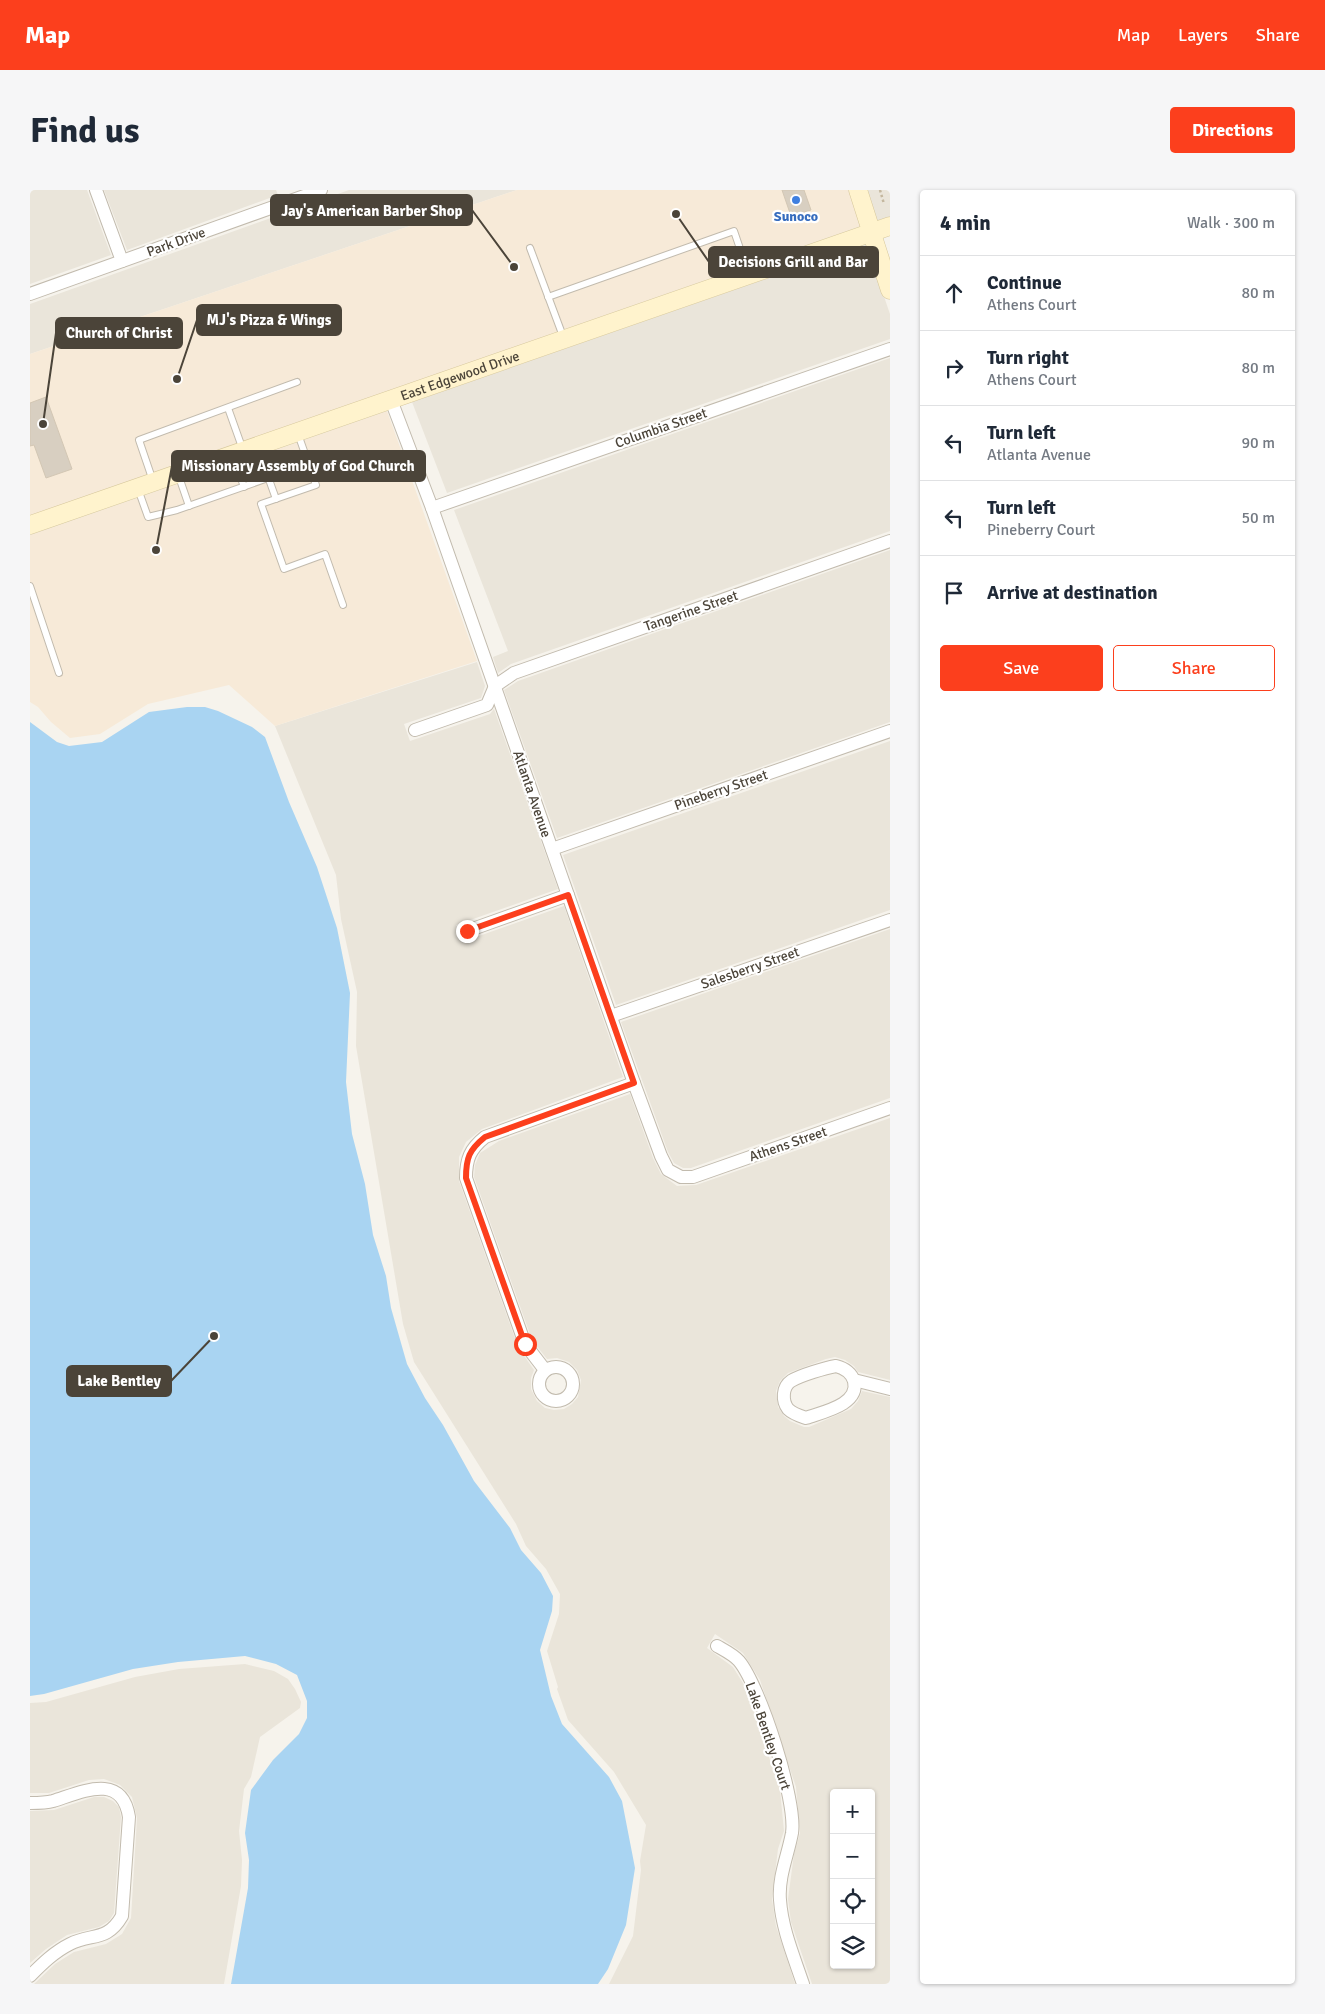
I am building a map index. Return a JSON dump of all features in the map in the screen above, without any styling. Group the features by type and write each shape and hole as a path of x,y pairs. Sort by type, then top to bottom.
{"street":[{"path":"96,190 122,261"},
{"name":"Park Drive","path":"30,294 122,261 286,196 321,190"},
{"path":"858,190 890,290"},
{"name":"East Edgewood Drive","path":"30,525 890,226"},
{"name":"Columbia Street","path":"432,508 890,349"},
{"name":"Atlanta Avenue","path":"391,400 432,508 661,1156 668,1170 681,1177 685,1177"},
{"name":"Tangerine Street","path":"494,686 514,673 890,541"},
{"path":"415,730 487,705 494,686"},
{"name":"Pineberry Street","path":"552,850 890,731"},
{"path":"467,931 568,895"},
{"name":"Salesberry Street","path":"611,1016 890,920"},
{"path":"545,1370 525,1344 466,1178 466,1162 474,1146 491,1135 634,1083"},
{"name":"Athens Street","path":"685,1177 693,1177 890,1108"},
{"path":"854,1380 852,1395 847,1401 806,1418 794,1414 788,1409 785,1402 786,1387 791,1381 836,1366 844,1368 854,1380 890,1389"},
{"name":"Lake Bentley Court","path":"718,1646 738,1660 753,1684 788,1789 792,1833 786,1852 780,1898 783,1924 803,1984"},
{"path":"30,1802 51,1802 92,1788 105,1788 117,1794 127,1803 129,1817 122,1916 115,1928 102,1936 70,1944 50,1956 30,1976"}],"lane":[{"path":"548,297 734,231 749,275"},
{"path":"530,248 564,340"},
{"path":"268,478 189,506 148,517 139,440 297,382"},
{"path":"228,408 244,451 244,487"},
{"path":"297,432 316,485 261,504 284,569 325,554 343,605"},
{"path":"244,451 268,478 276,499"},
{"path":"178,474 189,506"},
{"path":"30,586 59,673"}],"path":[{"path":"880,190 884,204"}],"shaded area":[{"path":"30,190 87,190 111,255 30,284"},
{"path":"104,190 276,190 278,195 127,250"},
{"path":"349,190 517,190 30,354 30,304"},
{"path":"517,190 850,190 861,226 30,516 30,354"},
{"path":"867,190 890,190 890,217 877,221"},
{"path":"866,244 890,314 890,339 447,493 412,402"},
{"path":"890,358 890,531 511,664 498,673 493,657 508,651 454,510"},
{"path":"387,411 477,661 275,726 229,685 148,704 100,734 70,738 51,722 38,707 30,702 30,535"},
{"path":"890,550 890,722 557,838 504,690 518,681"},
{"path":"477,662 485,686 481,698 404,724 410,741 490,714 494,709 558,889 456,925 462,942 564,906 623,1077 482,1129 466,1142 459,1157 459,1181 518,1347 534,1370 531,1378 531,1389 537,1401 545,1408 554,1410 564,1409 572,1404 578,1397 581,1380 577,1370 569,1362 557,1358 547,1359 532,1340 474,1177 475,1165 480,1153 499,1141 630,1094 653,1158 661,1174 677,1186 696,1185 890,1118 890,1380 858,1372 854,1366 845,1360 835,1357 788,1373 780,1381 776,1391 778,1407 784,1416 804,1427 809,1427 851,1409 858,1401 862,1391 890,1397 890,1984 812,1984 791,1922 788,1899 794,1854 800,1833 796,1787 760,1680 743,1653 715,1634 707,1648 733,1667 746,1688 780,1790 784,1831 778,1849 772,1899 776,1926 795,1984 609,1984 633,1936 641,1870 640,1861 646,1825 614,1772 568,1720 547,1651 559,1614 560,1594 546,1569 526,1546 516,1524 414,1362 403,1324 356,1046 357,992 341,919 336,875 275,726"},
{"path":"890,741 890,910 616,1005 563,855"},
{"path":"890,929 890,1098 691,1168 683,1168 674,1163 668,1152 621,1022"},
{"path":"245,1664 274,1671 288,1679 301,1702 300,1708 260,1737 251,1777 244,1789 239,1831 242,1860 241,1886 224,1984 34,1984 55,1964 74,1952 106,1944 122,1934 131,1918 137,1818 132,1797 120,1785 104,1779 89,1780 49,1793 30,1793 30,1703 46,1702 135,1677 179,1669"},
{"path":"94,1797 104,1797 113,1801 119,1807 121,1817 114,1913 109,1921 99,1927 67,1935 46,1949 30,1963 30,1811 54,1810"}],"water":[{"path":"187,707 205,707 218,711 252,727 265,737 289,802 317,867 337,928 350,993 346,1082 352,1134 365,1184 373,1235 386,1276 391,1308 407,1364 474,1481 510,1528 521,1550 541,1573 553,1596 552,1611 540,1650 551,1696 562,1724 609,1777 622,1801 635,1868 626,1925 608,1969 598,1984 231,1984 248,1888 249,1860 245,1833 251,1790 273,1760 299,1734 307,1718 307,1701 297,1675 276,1664 245,1656 178,1662 133,1669 44,1694 30,1696 30,722 57,742 69,746 102,742 149,712"}],"building":[{"name":"Sunoco","path":"782,190 804,190 811,210 791,216"},
{"path":"46,397 72,469 46,478 34,445 30,446 30,403"}],"place":[{"name":"Sunoco","path":"796,200"},
{"name":"Decisions Grill and Bar","path":"676,214"},
{"name":"Jay's American Barber Shop","path":"514,267"},
{"name":"MJ's Pizza & Wings","path":"177,379"},
{"name":"Church of Christ","path":"43,424"},
{"name":"Missionary Assembly of God Church","path":"156,550"},
{"name":"Lake Bentley","path":"214,1336"}],"route":[{"path":"467,931 568,895 634,1083 485,1137 474,1146 466,1162 466,1178 525,1344"}]}
